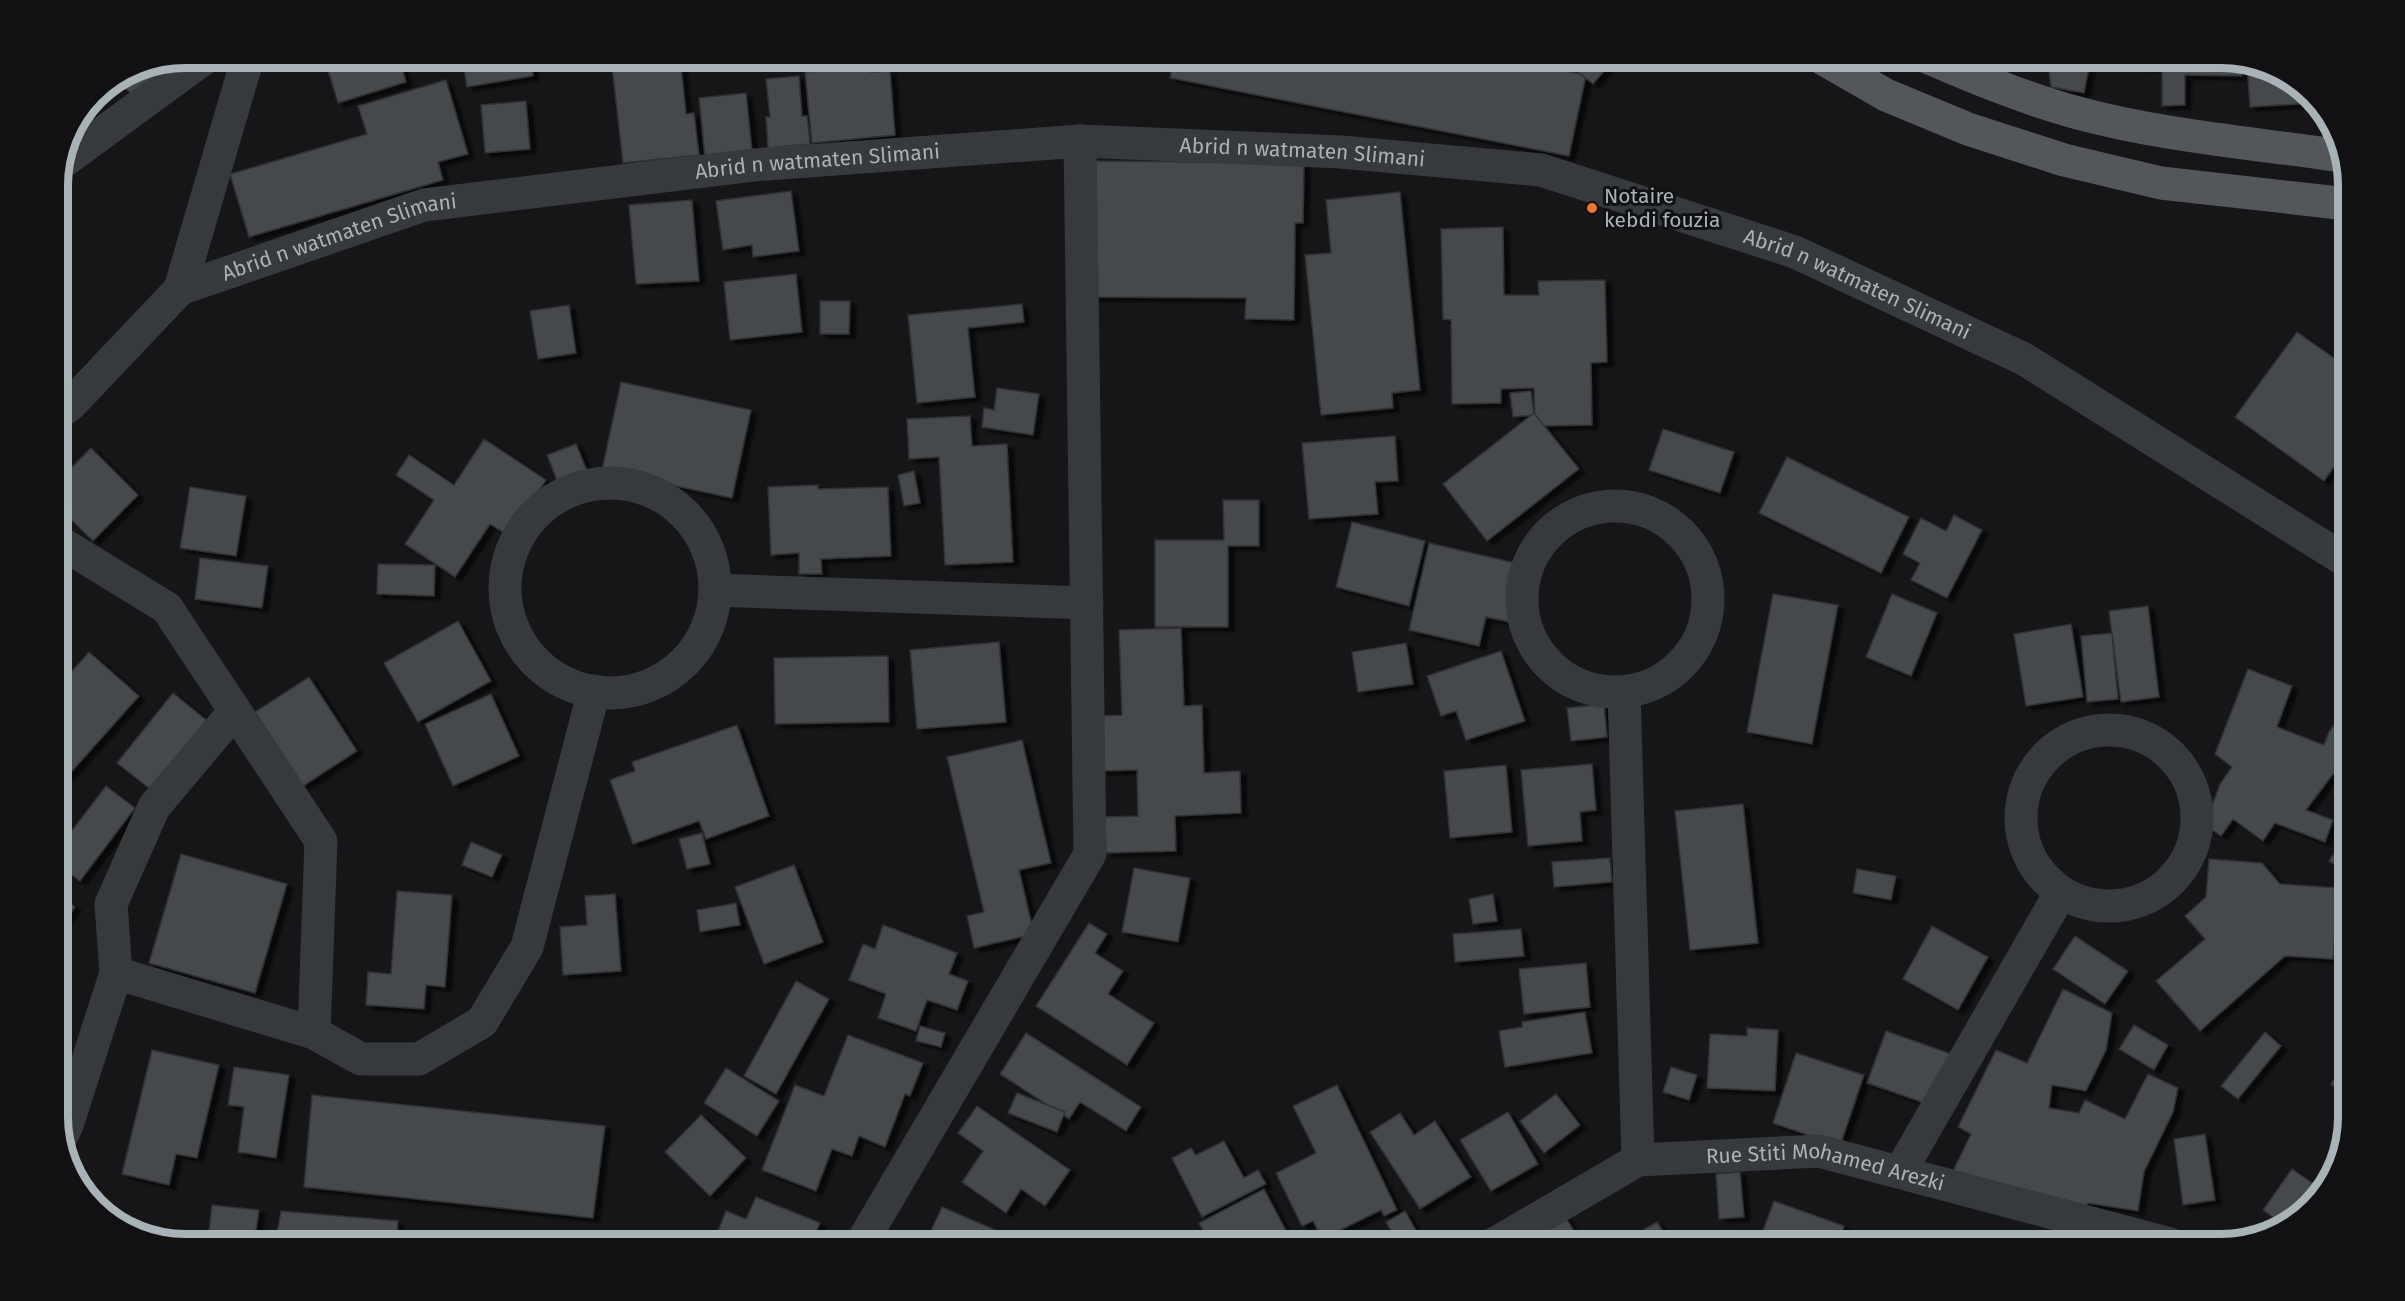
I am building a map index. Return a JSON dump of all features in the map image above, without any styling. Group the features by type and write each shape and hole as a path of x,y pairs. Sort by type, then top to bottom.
{"main road":[{"path":"1839,68 1886,95 1968,129 2064,160 2161,183 2337,203"},
{"path":"1954,68 2078,113 2170,132 2333,155"}],"street":[{"path":"71,156 191,68"},
{"path":"68,406 180,289 246,68"},
{"path":"867,1234 1090,854 1080,141"},
{"name":"Abrid n watmaten Slimani","path":"180,289 424,205 753,165 1080,141 1341,152 1541,170 1795,252 2024,359 2337,555"},
{"path":"623,483 658,494 687,516 707,545 716,580 715,591 713,614 700,644 677,670 648,687 616,694 582,690 551,676 526,653 510,624 504,591 509,555 527,523 553,499 587,485 623,483"},
{"path":"1599,506 1630,506 1658,515 1682,533 1700,558 1708,586 1707,617 1697,645 1678,668 1653,684 1624,692 1592,690 1563,677 1540,655 1525,626 1522,606 1521,595 1528,564 1545,537 1569,517 1599,506"},
{"path":"68,547 167,608 321,841 314,1033"},
{"path":"715,591 1087,603"},
{"path":"116,973 314,1033 361,1059 419,1059 482,1022 527,947 594,691"},
{"path":"1624,692 1638,1160"},
{"path":"68,1122 116,973 111,903 153,807 234,712"},
{"path":"2109,730 2137,734 2164,748 2184,770 2195,798 2198,828 2190,856 2172,881 2147,898 2118,906 2088,904 2061,892 2040,873 2026,848 2021,821 2025,793 2037,768 2056,747 2081,734 2109,730"},
{"path":"1900,1172 2061,892"},
{"name":"Rue Stiti Mohamed Arezki","path":"1511,1234 1638,1160 1819,1151 2132,1234"}],"building":[{"path":"327,68 402,68 406,82 338,103"},
{"path":"464,68 532,68 533,76 467,87"},
{"path":"612,68 681,68 686,114 694,113 699,155 623,163"},
{"path":"857,68 870,68 871,72 890,71 895,135 812,143 805,72"},
{"path":"1172,68 1551,68 1586,75 1569,156 1170,78"},
{"path":"1573,68 1607,68 1593,84"},
{"path":"2048,68 2089,68 2084,93 2051,87"},
{"path":"2162,68 2242,70 2242,76 2185,75 2185,105 2162,106"},
{"path":"169,69 142,102 122,86 139,76"},
{"path":"2248,71 2286,87 2306,104 2250,107"},
{"path":"799,76 802,116 807,116 810,144 768,148 766,117 770,117 766,79"},
{"path":"446,80 468,154 438,162 443,180 249,237 230,174 367,134 358,106"},
{"path":"746,93 752,151 705,157 699,98"},
{"path":"526,101 530,149 485,153 481,105"},
{"path":"1089,161 1304,163 1303,223 1295,223 1294,320 1245,319 1246,298 1087,297"},
{"path":"791,191 799,251 753,257 752,245 723,250 716,201"},
{"path":"1400,192 1420,390 1392,393 1393,408 1321,415 1305,255 1331,253 1326,200"},
{"path":"692,200 699,281 636,284 629,205"},
{"path":"1503,227 1504,295 1539,295 1538,281 1605,280 1607,362 1591,363 1592,425 1535,426 1534,388 1501,389 1501,403 1452,404 1451,320 1443,319 1441,229"},
{"path":"796,274 802,332 730,340 724,282"},
{"path":"820,301 850,301 849,334 820,334"},
{"path":"1022,304 1024,322 968,328 975,397 917,403 908,315"},
{"path":"569,305 576,353 538,359 530,311"},
{"path":"2297,332 2337,360 2337,462 2324,481 2235,417"},
{"path":"621,382 751,410 732,498 602,470"},
{"path":"997,388 1039,394 1033,435 982,427 984,408 994,410"},
{"path":"1531,391 1534,415 1513,417 1510,393"},
{"path":"1534,413 1579,469 1487,541 1443,484"},
{"path":"970,416 972,446 1007,444 1013,562 945,565 939,457 909,459 907,419"},
{"path":"1663,429 1734,452 1720,493 1649,470"},
{"path":"1395,436 1398,481 1375,482 1378,514 1309,519 1302,443"},
{"path":"484,439 546,480 509,536 490,524 455,577 405,544 434,500 396,475 409,455 454,485"},
{"path":"576,444 587,471 558,483 547,455"},
{"path":"91,448 138,495 93,541 68,517 68,471"},
{"path":"1787,457 1909,517 1881,573 1759,513"},
{"path":"914,471 920,503 904,506 898,475"},
{"path":"818,485 818,489 888,487 891,556 821,559 822,574 799,574 799,553 771,555 768,487"},
{"path":"190,487 246,496 236,556 180,548"},
{"path":"1223,500 1259,500 1259,546 1228,546 1228,627 1155,627 1155,540 1224,540"},
{"path":"1954,515 1982,530 1947,598 1911,580 1920,563 1903,554 1921,518 1946,531"},
{"path":"1352,522 1425,541 1409,606 1336,587"},
{"path":"1429,543 1524,565 1510,622 1486,617 1479,646 1409,630"},
{"path":"200,558 268,566 262,608 195,599"},
{"path":"378,564 435,565 434,596 377,594"},
{"path":"1773,594 1838,605 1812,744 1747,732"},
{"path":"1892,594 1937,613 1911,676 1866,657"},
{"path":"2148,606 2159,697 2121,702 2109,611"},
{"path":"458,621 491,681 418,722 384,663"},
{"path":"2071,624 2083,697 2026,706 2014,634"},
{"path":"1181,628 1184,706 1202,705 1204,773 1240,771 1241,813 1175,816 1176,851 1106,853 1104,817 1138,816 1137,770 1101,771 1099,716 1122,715 1119,630"},
{"path":"2112,633 2118,699 2087,702 2081,636"},
{"path":"999,642 1006,722 917,729 910,650"},
{"path":"1406,643 1413,684 1358,692 1352,652"},
{"path":"1501,651 1525,721 1466,740 1456,711 1441,716 1427,676"},
{"path":"89,652 139,696 68,776 68,676"},
{"path":"888,656 889,722 775,724 774,658"},
{"path":"2248,669 2292,686 2277,727 2324,745 2329,732 2338,720 2338,776 2333,774 2306,810 2333,820 2325,842 2275,823 2263,841 2233,819 2221,836 2205,825 2220,784 2232,767 2215,754"},
{"path":"309,677 357,751 303,786 255,712"},
{"path":"173,693 210,723 155,793 117,763"},
{"path":"491,694 519,756 453,786 425,724"},
{"path":"1604,704 1607,737 1571,741 1567,708"},
{"path":"737,725 769,816 706,839 699,821 633,844 610,780 635,771 632,762"},
{"path":"1022,740 1051,863 1019,870 1034,934 974,948 967,916 984,912 947,757"},
{"path":"1592,764 1596,810 1580,812 1582,841 1528,846 1521,770"},
{"path":"1506,765 1512,832 1450,838 1444,771"},
{"path":"106,786 135,808 80,881 68,872 68,836"},
{"path":"1743,804 1758,943 1690,950 1675,811"},
{"path":"702,833 710,864 687,869 679,839"},
{"path":"471,842 502,855 492,877 462,865"},
{"path":"2338,849 2338,867 2329,861"},
{"path":"181,854 287,884 255,993 149,963"},
{"path":"1610,858 1612,882 1554,887 1552,862"},
{"path":"2209,859 2262,863 2280,884 2338,888 2333,959 2285,956 2200,1031 2156,981 2205,939 2185,916 2206,897"},
{"path":"794,865 823,942 764,964 735,887"},
{"path":"1134,868 1190,878 1178,942 1122,932"},
{"path":"1857,869 1896,876 1891,900 1853,893"},
{"path":"397,891 452,895 445,987 426,985 424,1009 366,1005 368,972 391,974"},
{"path":"615,894 621,971 563,975 560,927 587,925 585,896"},
{"path":"1493,894 1497,921 1473,924 1469,899"},
{"path":"68,902 75,907 68,917"},
{"path":"736,903 740,925 700,932 697,910"},
{"path":"1089,923 1107,934 1095,953 1123,971 1108,994 1154,1023 1127,1065 1036,1006"},
{"path":"883,925 957,953 949,974 968,981 957,1010 927,1000 916,1031 878,1018 886,994 849,980 863,944 875,949"},
{"path":"1932,926 1988,957 1958,1010 1903,979"},
{"path":"1521,929 1524,956 1455,962 1453,934"},
{"path":"2075,936 2128,971 2105,1004 2053,969"},
{"path":"1586,963 1590,1007 1524,1014 1519,969"},
{"path":"796,981 829,999 776,1094 744,1076"},
{"path":"2063,989 2112,1013 2106,1050 2086,1091 2052,1085 2049,1108 2079,1113 2085,1100 2125,1119 2148,1074 2178,1088 2173,1112 2144,1172 2138,1211 2088,1203 2084,1209 1952,1180 1954,1169 1971,1134 1958,1127 1996,1050 2027,1063"},
{"path":"1585,1012 1592,1053 1505,1067 1499,1031 1522,1027 1522,1022"},
{"path":"2134,1025 2168,1045 2154,1070 2119,1049"},
{"path":"920,1026 945,1033 941,1047 916,1041"},
{"path":"1747,1028 1778,1030 1775,1091 1707,1088 1710,1034 1747,1036"},
{"path":"1886,1031 1954,1055 1936,1107 1867,1083"},
{"path":"2265,1032 2281,1046 2238,1099 2221,1086"},
{"path":"1026,1033 1141,1107 1126,1131 1080,1102 1069,1119 1000,1074"},
{"path":"848,1035 923,1063 910,1096 905,1094 885,1147 859,1136 852,1156 832,1149 816,1191 762,1170 795,1085 824,1096"},
{"path":"152,1050 219,1065 197,1158 176,1154 169,1185 122,1174"},
{"path":"1796,1053 1864,1075 1840,1146 1773,1123"},
{"path":"234,1067 289,1075 276,1158 238,1152 244,1107 228,1105"},
{"path":"1671,1067 1697,1075 1689,1100 1663,1092"},
{"path":"726,1068 779,1101 757,1136 704,1103"},
{"path":"2338,1074 2338,1089 2331,1084"},
{"path":"1337,1085 1397,1210 1384,1216 1381,1210 1332,1234 1320,1234 1313,1221 1302,1226 1276,1173 1316,1153 1293,1106"},
{"path":"1017,1093 1065,1112 1057,1132 1008,1113"},
{"path":"1556,1094 1580,1125 1544,1153 1520,1121"},
{"path":"312,1095 605,1126 593,1218 304,1187"},
{"path":"977,1106 1070,1170 1045,1206 1021,1189 1006,1213 962,1182 983,1151 958,1133"},
{"path":"1508,1112 1538,1164 1491,1191 1460,1140"},
{"path":"1400,1113 1414,1135 1435,1121 1471,1177 1420,1209 1370,1132"},
{"path":"701,1115 746,1158 710,1196 665,1152"},
{"path":"2205,1134 2215,1200 2183,1205 2174,1139"},
{"path":"1224,1141 1244,1178 1258,1170 1266,1184 1202,1217 1172,1158 1191,1148 1196,1155"},
{"path":"2292,1169 2316,1185 2298,1205 2276,1219 2263,1210"},
{"path":"1740,1172 1744,1217 1719,1219 1716,1174"},
{"path":"1264,1189 1288,1234 1205,1234 1199,1223"},
{"path":"756,1197 820,1223 815,1234 717,1234 726,1211 746,1219"},
{"path":"1774,1201 1844,1226 1842,1234 1762,1234"},
{"path":"212,1205 259,1210 255,1234 209,1231"},
{"path":"942,1207 1005,1234 930,1234"},
{"path":"1561,1210 1576,1234 1535,1234 1531,1228"},
{"path":"281,1211 398,1221 397,1234 277,1234"},
{"path":"1405,1211 1418,1234 1393,1234 1386,1222"},
{"path":"1657,1222 1665,1234 1636,1234"}],"place":[{"name":"Notaire kebdi fouzia","path":"1592,208"}]}
